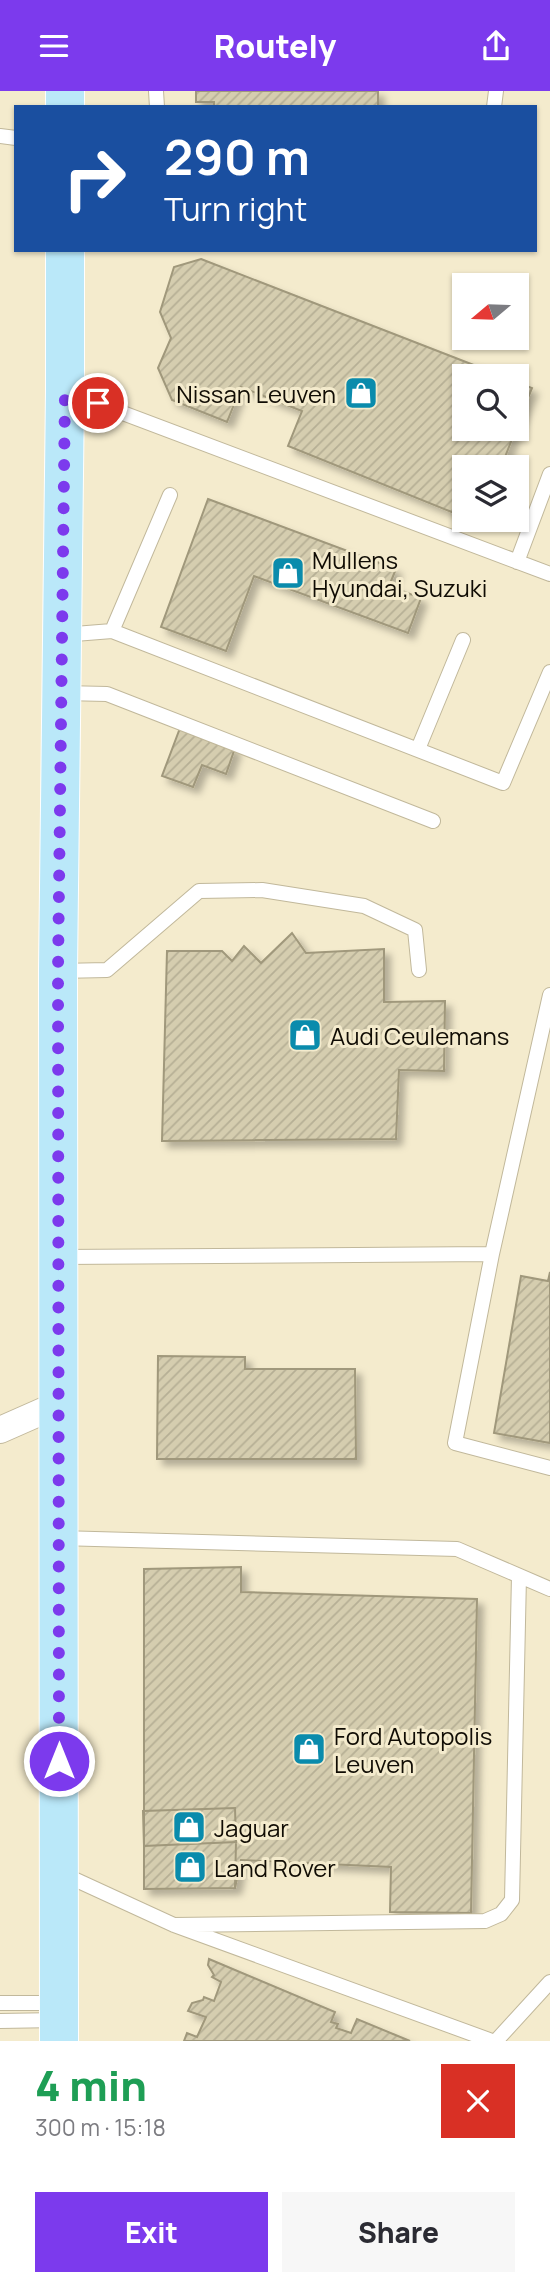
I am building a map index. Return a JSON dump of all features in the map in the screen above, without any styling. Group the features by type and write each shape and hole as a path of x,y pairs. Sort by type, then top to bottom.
{"main road":[{"path":"59,2021 58,971 65,252"}],"street":[{"path":"0,1430 59,1404"}],"lane":[{"path":"65,391 550,574"},
{"path":"517,562 550,474"},
{"path":"112,631 170,495"},
{"path":"60,635 112,631 503,783 550,672"},
{"path":"418,749 463,640"},
{"path":"60,693 107,694 433,821"},
{"path":"58,971 107,970 198,891 262,890 364,905 415,930 418,970"},
{"path":"550,995 492,1254 455,1443 550,1468"},
{"path":"59,1257 492,1254"},
{"path":"59,1538 457,1549 550,1589"},
{"path":"174,1925 485,1921 501,1914 512,1900 519,1576"},
{"path":"58,1872 174,1925 494,2041 550,1982"},
{"path":"0,2003 59,2021"},
{"path":"0,2021 59,2021"}],"building":[{"path":"196,91 378,91 378,105 214,105 214,102 196,102"},
{"name":"Nissan Leuven","path":"201,259 471,364 452,364 452,441 511,441 506,455 452,455 452,512 288,446 302,411 241,387 227,422 172,400 158,368 171,338 160,312 174,267"},
{"name":"Mullens Hyundai, Suzuki","path":"208,499 396,569 389,586 421,598 408,633 254,576 226,651 161,627"},
{"path":"180,728 235,748 226,774 202,765 193,787 162,776"},
{"name":"Audi Ceulemans","path":"292,933 306,953 384,949 384,1002 445,1001 444,1071 399,1070 396,1139 162,1141 167,951 222,951 232,961 244,946 261,963"},
{"path":"550,1272 550,1443 494,1433 521,1276 548,1281"},
{"path":"158,1356 245,1357 245,1369 355,1369 356,1459 157,1459"},
{"name":"Ford Autopolis Leuven","path":"241,1567 241,1592 477,1599 471,1913 390,1912 391,1867 241,1860 235,1888 144,1889 144,1569"},
{"name":"Jaguar","path":"235,1808 236,1842 144,1846 143,1811"},
{"name":"Land Rover","path":"236,1842 235,1888 144,1889 144,1846"},
{"path":"209,1959 335,2012 331,2022 338,2024 336,2028 351,2033 357,2019 410,2041 184,2041 187,2033 197,2037 206,2017 188,2011 192,2003 203,2000 204,1997 214,2001 221,1982 212,1977 214,1975 208,1965"},
{"path":"209,1959 335,2012 331,2022 338,2024 336,2028 351,2033 357,2019 410,2041 184,2041 187,2033 197,2037 206,2017 188,2011 192,2003 203,2000 204,1997 214,2001 221,1982 212,1977 214,1975 208,1965"}],"place":[{"name":"Nissan Leuven","path":"361,393"},
{"name":"Mullens Hyundai, Suzuki","path":"288,573"},
{"name":"Audi Ceulemans","path":"305,1035"},
{"name":"Ford Autopolis Leuven","path":"309,1749"},
{"name":"Jaguar","path":"189,1827"},
{"name":"Land Rover","path":"190,1867"}],"route":[{"path":"59,1761 58,971 65,391 98,403"}]}
